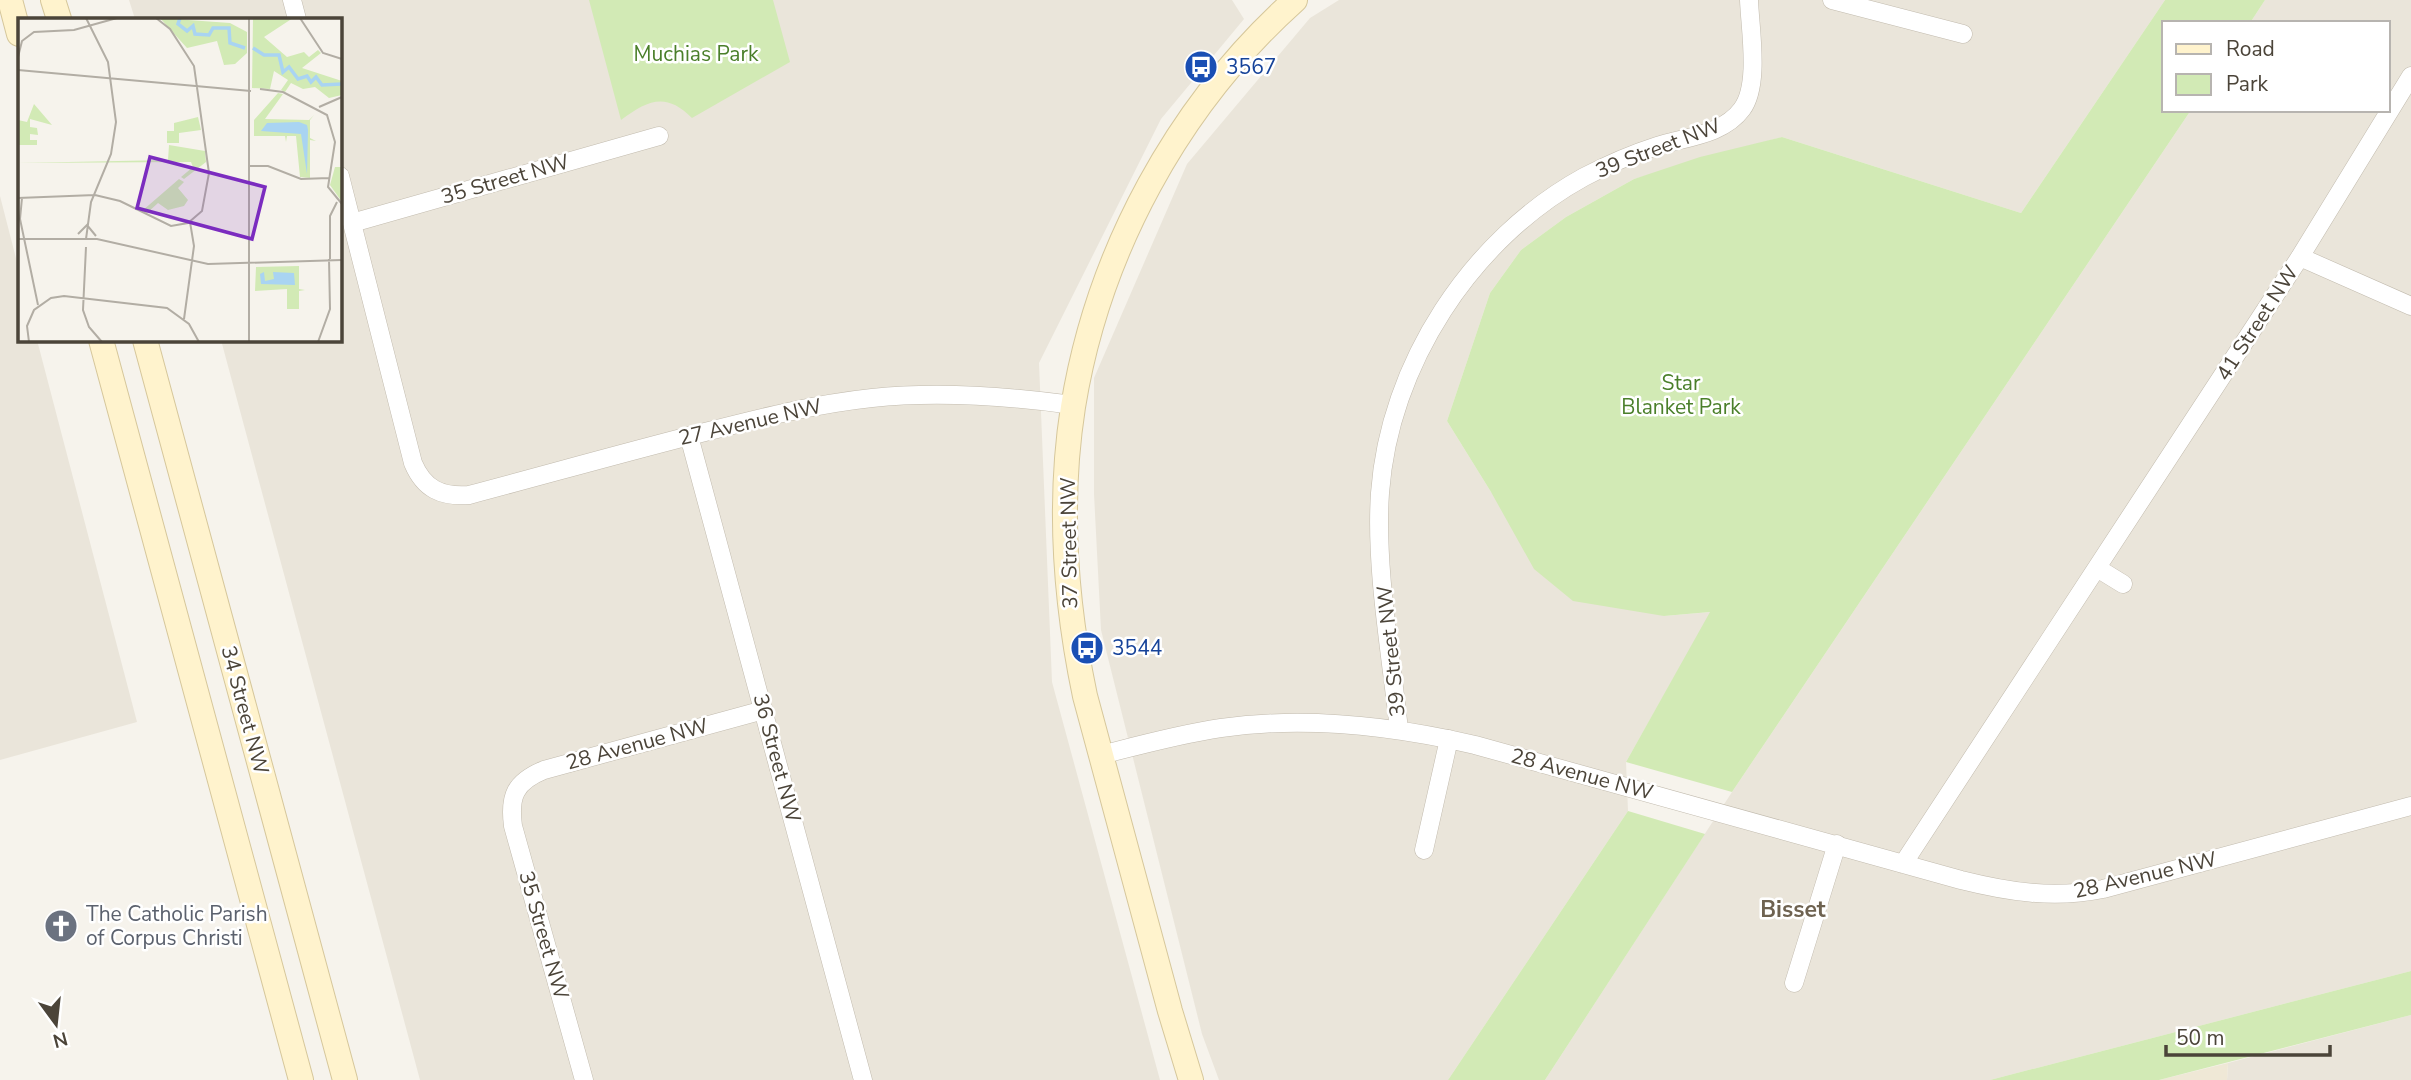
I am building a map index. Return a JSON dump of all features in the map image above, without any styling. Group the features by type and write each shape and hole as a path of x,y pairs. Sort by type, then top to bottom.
{"main road":[{"path":"10,0 18,30"},
{"path":"54,0 59,18"},
{"name":"37 Street NW","path":"1191,1080 1170,1012 1085,696 1069,600 1065,546 1068,450 1073,405 1094,320 1108,277 1155,173 1181,130 1214,86 1286,3"},
{"name":"34 Street NW","path":"101,341 301,1080"},
{"name":"34 Street NW","path":"145,341 345,1080"}],"street":[{"path":"292,0 297,18"},
{"name":"39 Street NW","path":"1399,730 1381,557 1380,495 1390,434 1408,377 1420,350 1439,314 1471,271 1555,194 1619,160 1715,129 1732,119 1743,108 1752,82 1749,0"},
{"path":"1832,0 1963,34"},
{"name":"41 Street NW","path":"2390,110 2411,76"},
{"name":"41 Street NW","path":"1903,864 2300,257 2389,112"},
{"name":"35 Street NW","path":"352,223 659,136"},
{"path":"341,180 352,223"},
{"name":"27 Avenue NW","path":"352,223 413,463 424,483 434,491 454,496 469,495 689,436 814,406 900,396 999,396 1073,405"},
{"path":"2300,257 2411,306"},
{"name":"36 Street NW","path":"689,436 863,1080"},
{"path":"2097,568 2123,584"},
{"name":"28 Avenue NW","path":"517,789 531,775 544,769 764,710"},
{"name":"28 Avenue NW","path":"1101,755 1223,728 1296,723 1399,730 1449,739 1988,887 2041,895 2080,893 2411,806"},
{"path":"1424,850 1449,739"},
{"name":"35 Street NW","path":"517,789 512,800 513,826 584,1080"},
{"path":"1794,983 1837,844"}],"shaded area":[{"path":"129,0 1232,0 1244,19 1161,119 1039,363 1052,682 1160,1080 420,1080 221,341 341,341 341,18 135,18"},
{"path":"1339,0 2165,0 2021,213 1782,137 1634,179 1566,217 1521,250 1490,293 1447,421 1491,492 1664,616 1711,612 1626,762 1628,811 1448,1080 1219,1080 1202,1034 1101,630 1094,494 1094,378 1187,164 1310,18"},
{"path":"2265,0 2411,0 2411,971 1990,1080 1545,1080 1732,792 2190,112 2390,112 2390,21 2251,21"},
{"path":"0,196 18,266 18,341 37,341 137,722 0,760"},
{"path":"2411,1015 2411,1080 2227,1080 2228,1063"},
{"path":"2228,1063 2227,1080 2159,1080"}],"green space":[{"name":"Muchias Park","path":"589,0 773,0 790,62 692,118 674,105 657,102 640,108 621,120"},
{"name":"Star Blanket Park","path":"2165,0 2265,0 2251,21 2162,21 2162,112 2190,112 1732,792 1626,762 1710,612 1664,616 1573,601 1534,569 1447,421 1490,293 1521,250 1566,217 1634,179 1700,157 1782,137 2021,213"},
{"path":"1628,811 1705,834 1545,1080 1448,1080"},
{"path":"2411,971 2411,1015 2159,1080 1990,1080"}],"place":[{"name":"3567","path":"1201,67"},
{"name":"3544","path":"1087,648"},
{"name":"The Catholic Parish of Corpus Christi","path":"61,926"}],"district":[{"name":"Bisset","path":"1793,909"}]}
